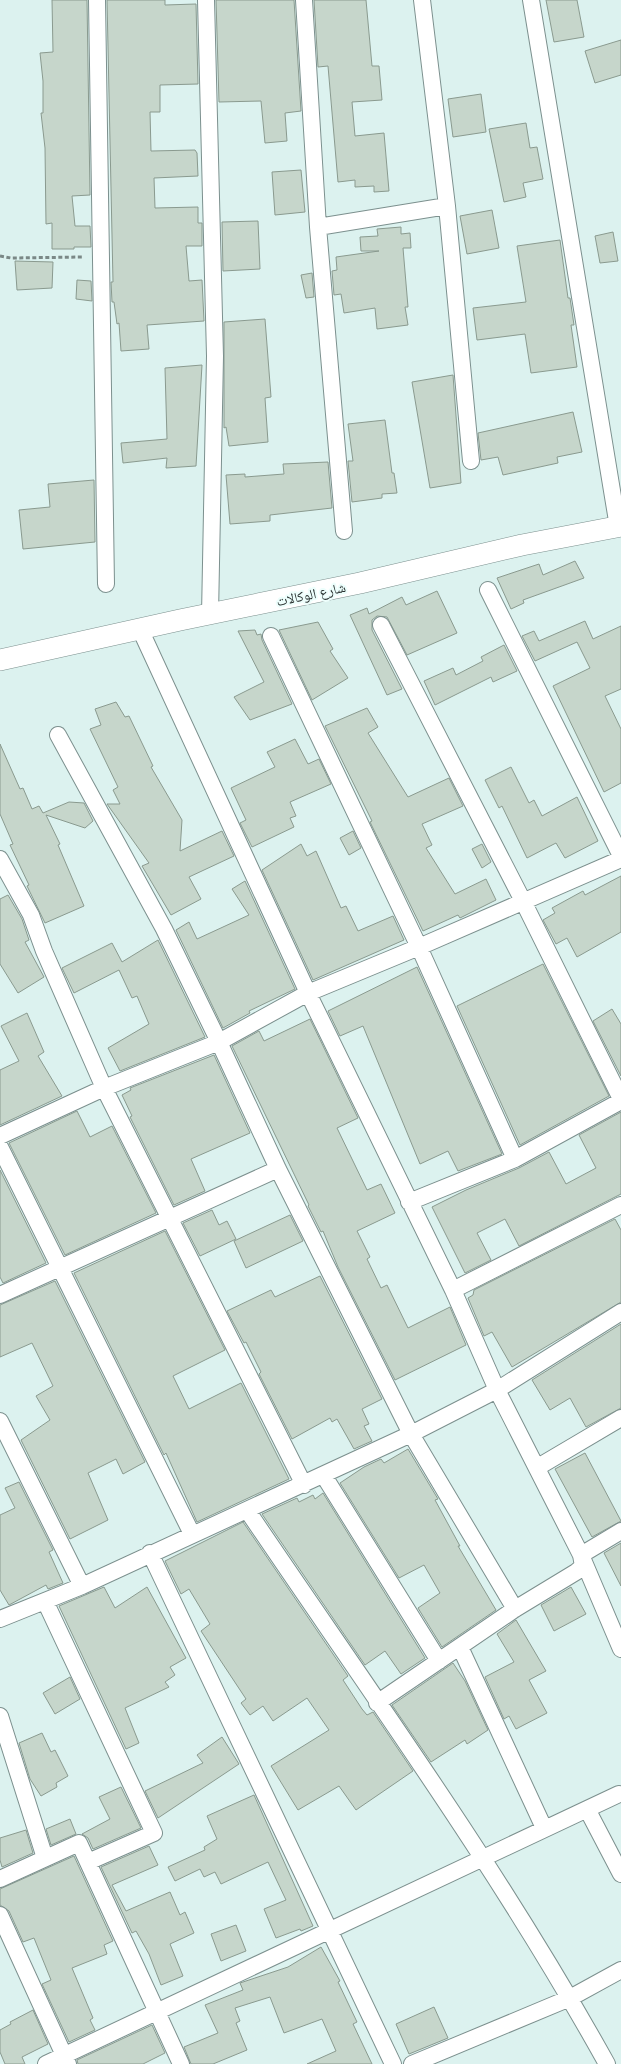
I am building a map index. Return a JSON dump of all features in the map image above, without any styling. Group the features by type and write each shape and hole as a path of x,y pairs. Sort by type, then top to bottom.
{"street":[{"path":"97,0 106,584"},
{"path":"206,0 215,356 210,615"},
{"path":"304,0 318,227 344,531"},
{"path":"422,0 447,206 471,461"},
{"path":"531,0 620,527"},
{"path":"318,227 447,206"},
{"name":"شارع الوكالات","path":"0,660 360,583 532,543 620,527"},
{"path":"0,1136 104,1088 220,1042 308,993 419,947 621,857 488,590"},
{"path":"382,625 524,901 621,1100 515,1159 409,1202"},
{"path":"140,629 308,993 452,1290 497,1390 538,1467 581,1555 621,1648"},
{"path":"271,636 419,947 515,1159"},
{"path":"58,735 164,929 220,1042 278,1169 411,1434 515,1609"},
{"path":"0,859 31,914 44,952 104,1088 172,1219 304,1484"},
{"path":"0,1147 58,1268 192,1534"},
{"path":"0,1295 172,1219 278,1169"},
{"path":"452,1290 621,1205"},
{"path":"0,1619 82,1586 150,1553 324,1476 411,1434 497,1390 621,1312"},
{"path":"538,1467 621,1418"},
{"path":"0,1421 82,1586"},
{"path":"324,1476 439,1661"},
{"path":"247,1510 483,1858 570,1998 607,2064"},
{"path":"581,1555 621,1531"},
{"path":"150,1553 393,2064"},
{"path":"378,1703 515,1609 576,1572 583,1566 581,1555"},
{"path":"45,1601 154,1833 88,1862"},
{"path":"460,1647 544,1828"},
{"path":"0,1716 45,1858"},
{"path":"46,2064 66,2060 158,2011 618,1794"},
{"path":"587,1809 621,1874"},
{"path":"0,1879 79,1843 181,2064"},
{"path":"0,1915 66,2060"},
{"path":"412,2064 570,1998 621,1970"}],"path":[{"path":"0,256 11,258 100,257"}],"building":[{"path":"52,0 87,0 90,195 72,196 75,226 90,226 91,247 52,249 52,223 46,224 45,148 41,113 43,113 43,81 40,53 53,52"},
{"path":"107,0 165,0 165,5 196,4 198,84 160,85 160,112 150,112 151,151 195,150 197,153 198,176 154,178 155,208 198,207 198,223 202,223 202,246 186,246 189,281 202,280 204,321 147,325 149,349 121,351 119,323 117,324 114,302 112,302"},
{"path":"216,0 294,0 301,111 285,113 287,141 265,143 261,101 219,102"},
{"path":"314,0 366,0 372,66 379,66 382,100 352,102 355,136 384,133 389,191 374,192 374,186 355,187 355,180 338,182 328,66 318,67"},
{"path":"546,0 577,0 584,37 554,42"},
{"path":"621,40 621,75 595,83 585,51"},
{"path":"481,94 486,132 453,137 448,99"},
{"path":"526,123 530,148 537,147 543,179 523,183 526,197 504,202 489,129"},
{"path":"301,170 305,212 275,215 272,172"},
{"path":"492,210 499,248 467,254 460,216"},
{"path":"258,221 260,269 223,271 222,222"},
{"path":"401,227 401,234 410,233 411,248 403,248 408,307 405,307 408,325 377,329 375,308 344,313 341,294 334,295 332,271 337,270 336,257 379,251 361,251 360,237 378,236 377,229"},
{"path":"613,232 618,261 600,263 595,236"},
{"path":"560,240 568,298 570,298 574,325 571,325 577,367 531,373 525,334 477,340 473,308 526,302 517,246"},
{"path":"15,261 53,262 52,288 17,290"},
{"path":"312,273 314,297 306,298 301,275"},
{"path":"77,280 91,281 92,301 76,299"},
{"path":"265,319 271,397 265,398 268,442 229,446 226,427 224,428 224,322"},
{"path":"202,365 196,466 166,468 167,458 123,463 121,443 167,439 165,368"},
{"path":"453,375 461,483 430,488 412,382"},
{"path":"573,412 582,452 557,457 558,463 503,475 498,457 481,460 478,433"},
{"path":"385,420 392,473 394,473 397,493 382,494 382,498 352,502 348,461 353,461 348,424"},
{"path":"328,462 332,508 270,515 270,521 230,524 226,475 245,474 245,477 284,474 283,464"},
{"path":"94,480 95,542 23,549 19,510 50,507 48,484"},
{"path":"575,561 584,578 523,600 524,603 511,609 497,578 539,564 543,575"},
{"path":"437,591 457,633 407,655 387,617 377,616 372,620 372,630 402,689 387,695 350,615 367,608 369,614 402,597 406,605"},
{"path":"585,621 593,639 621,626 621,689 605,696 621,729 621,783 604,792 553,686 590,668 577,642 535,661 522,636 534,631 539,641"},
{"path":"318,622 333,649 330,651 348,678 312,700 279,630"},
{"path":"255,630 257,635 261,634 262,640 292,704 250,720 234,697 264,682 238,631"},
{"path":"504,645 517,671 493,682 491,677 435,705 424,681 453,668 456,675 483,661 481,657"},
{"path":"116,702 125,717 129,716 153,766 151,767 182,820 180,851 222,831 234,856 189,877 201,899 171,915 142,866 149,863 107,804 120,804 113,790 118,787 90,729 101,725 95,709"},
{"path":"367,708 378,727 368,733 408,797 449,778 463,806 422,824 432,845 426,848 455,894 486,879 496,900 460,918 458,915 423,931 325,726"},
{"path":"295,739 308,764 319,759 331,784 290,802 296,816 290,818 294,827 252,847 240,823 246,820 231,788 275,767 267,752"},
{"path":"0,744 20,789 23,788 32,809 39,806 43,813 69,802 84,803 93,821 85,828 46,815 60,844 58,845 84,906 45,923 10,845 13,844 0,814"},
{"path":"511,767 529,803 534,800 542,816 577,797 598,841 565,858 556,843 527,858 502,806 499,808 485,780"},
{"path":"353,831 361,848 349,855 340,838"},
{"path":"301,844 307,856 316,851 341,908 346,906 358,931 393,916 404,940 313,980 262,870"},
{"path":"482,844 491,862 482,868 472,849"},
{"path":"621,876 621,932 577,957 567,938 556,944 543,920 555,913 552,908 583,891 585,895"},
{"path":"245,881 295,989 249,1011 250,1013 223,1028 176,930 189,922 197,939 249,915 232,889"},
{"path":"8,895 22,919 29,940 25,942 44,977 18,993 0,964 0,899"},
{"path":"158,940 205,1037 120,1071 108,1048 149,1024 137,996 132,998 119,970 74,993 62,968 112,943 122,962"},
{"path":"543,964 609,1096 520,1145 457,1006"},
{"path":"417,967 502,1154 458,1171 448,1151 420,1164 363,1026 340,1036 328,1011"},
{"path":"612,1009 621,1024 621,1076 593,1021"},
{"path":"27,1013 44,1052 38,1056 62,1096 0,1125 0,1070 19,1061 1,1026"},
{"path":"310,1019 358,1118 337,1128 367,1190 381,1184 395,1213 357,1231 370,1257 367,1259 381,1288 387,1285 408,1328 450,1307 466,1345 395,1380 338,1267 323,1231 321,1232 308,1206 232,1046 259,1031 264,1041"},
{"path":"214,1055 250,1133 191,1159 205,1191 174,1205 130,1117 132,1116 122,1095 131,1090 130,1088"},
{"path":"77,1111 90,1137 112,1126 156,1213 65,1255 9,1143"},
{"path":"621,1112 621,1194 519,1246 505,1219 477,1233 491,1260 465,1273 432,1207 466,1190 519,1168 549,1152 566,1184 596,1168 579,1135"},
{"path":"0,1170 46,1263 3,1283 0,1277"},
{"path":"212,1210 219,1225 227,1221 236,1239 200,1256 183,1223"},
{"path":"290,1215 303,1241 246,1268 234,1241"},
{"path":"615,1219 621,1230 621,1302 512,1367 492,1332 484,1336 468,1298 473,1295 474,1290"},
{"path":"165,1231 225,1350 173,1376 189,1409 241,1383 289,1479 197,1522 166,1453 164,1455 74,1273"},
{"path":"320,1276 382,1399 362,1409 369,1424 364,1426 372,1441 354,1449 337,1419 332,1422 330,1418 292,1439 259,1374 261,1372 246,1342 244,1343 227,1311 271,1290 275,1297"},
{"path":"55,1281 145,1462 123,1474 116,1459 88,1473 108,1520 70,1539 21,1440 50,1420 36,1396 53,1386 32,1343 0,1357 0,1305"},
{"path":"621,1324 621,1408 586,1427 570,1398 550,1410 532,1380"},
{"path":"408,1449 438,1499 435,1500 460,1546 458,1546 496,1610 442,1647 418,1608 440,1593 424,1565 399,1578 340,1483 364,1467 381,1459 384,1463"},
{"path":"585,1453 621,1521 592,1537 555,1469"},
{"path":"19,1482 53,1550 49,1552 63,1583 48,1589 46,1585 9,1605 0,1590 0,1515 15,1508 5,1488"},
{"path":"323,1493 425,1658 401,1674 385,1651 365,1665 262,1514 297,1498 299,1502 313,1495 315,1499"},
{"path":"243,1522 348,1676 343,1680 362,1709 367,1715 373,1712 413,1771 356,1810 339,1786 298,1810 271,1766 329,1730 307,1698 273,1721 263,1706 250,1715 241,1703 246,1699 201,1631 210,1624 189,1589 181,1594 165,1561"},
{"path":"621,1543 621,1586 604,1553"},
{"path":"104,1587 115,1608 147,1587 186,1658 170,1667 175,1675 165,1682 169,1687 125,1708 139,1743 126,1749 59,1606"},
{"path":"571,1587 586,1614 554,1631 541,1605"},
{"path":"516,1620 546,1671 529,1680 547,1713 516,1729 509,1716 504,1719 485,1677 514,1662 497,1634"},
{"path":"453,1663 465,1681 488,1730 467,1744 465,1740 431,1762 392,1705"},
{"path":"70,1677 80,1699 55,1714 43,1693"},
{"path":"42,1733 51,1752 55,1750 68,1776 56,1783 57,1787 41,1796 30,1779 19,1743"},
{"path":"222,1737 239,1764 158,1818 145,1791 203,1763 197,1755"},
{"path":"121,1787 141,1828 93,1849 88,1838 82,1834 110,1819 99,1797"},
{"path":"254,1795 313,1926 276,1938 264,1909 286,1900 268,1862 221,1884 215,1872 204,1877 200,1869 175,1881 168,1867 205,1850 204,1847 217,1839 207,1816"},
{"path":"70,1819 76,1834 51,1845 46,1829"},
{"path":"26,1830 33,1853 2,1867 0,1860 0,1838"},
{"path":"149,1846 158,1865 112,1885 126,1911 170,1892 180,1915 185,1912 194,1933 170,1944 183,1976 161,1985 149,1954 136,1931 132,1933 101,1867"},
{"path":"74,1856 113,1941 104,1945 107,1954 72,1968 93,2018 90,2020 95,2030 69,2042 42,1984 51,1980 34,1938 23,1942 9,1911 0,1905 0,1889"},
{"path":"236,1925 246,1951 221,1961 211,1934"},
{"path":"321,1947 340,1981 338,1982 357,2022 353,2024 372,2064 307,2064 336,2051 322,2019 284,2033 270,1997 235,2008 240,2021 236,2023 247,2050 213,2064 191,2064 184,2047 218,2033 205,2005 243,1990 240,1983 288,1967"},
{"path":"434,2007 448,2038 409,2054 396,2024"},
{"path":"33,2010 48,2044 22,2057 25,2064 5,2064 0,2052 0,2030 11,2024 10,2022"},
{"path":"152,2025 165,2053 143,2064 78,2064 77,2060"}]}
